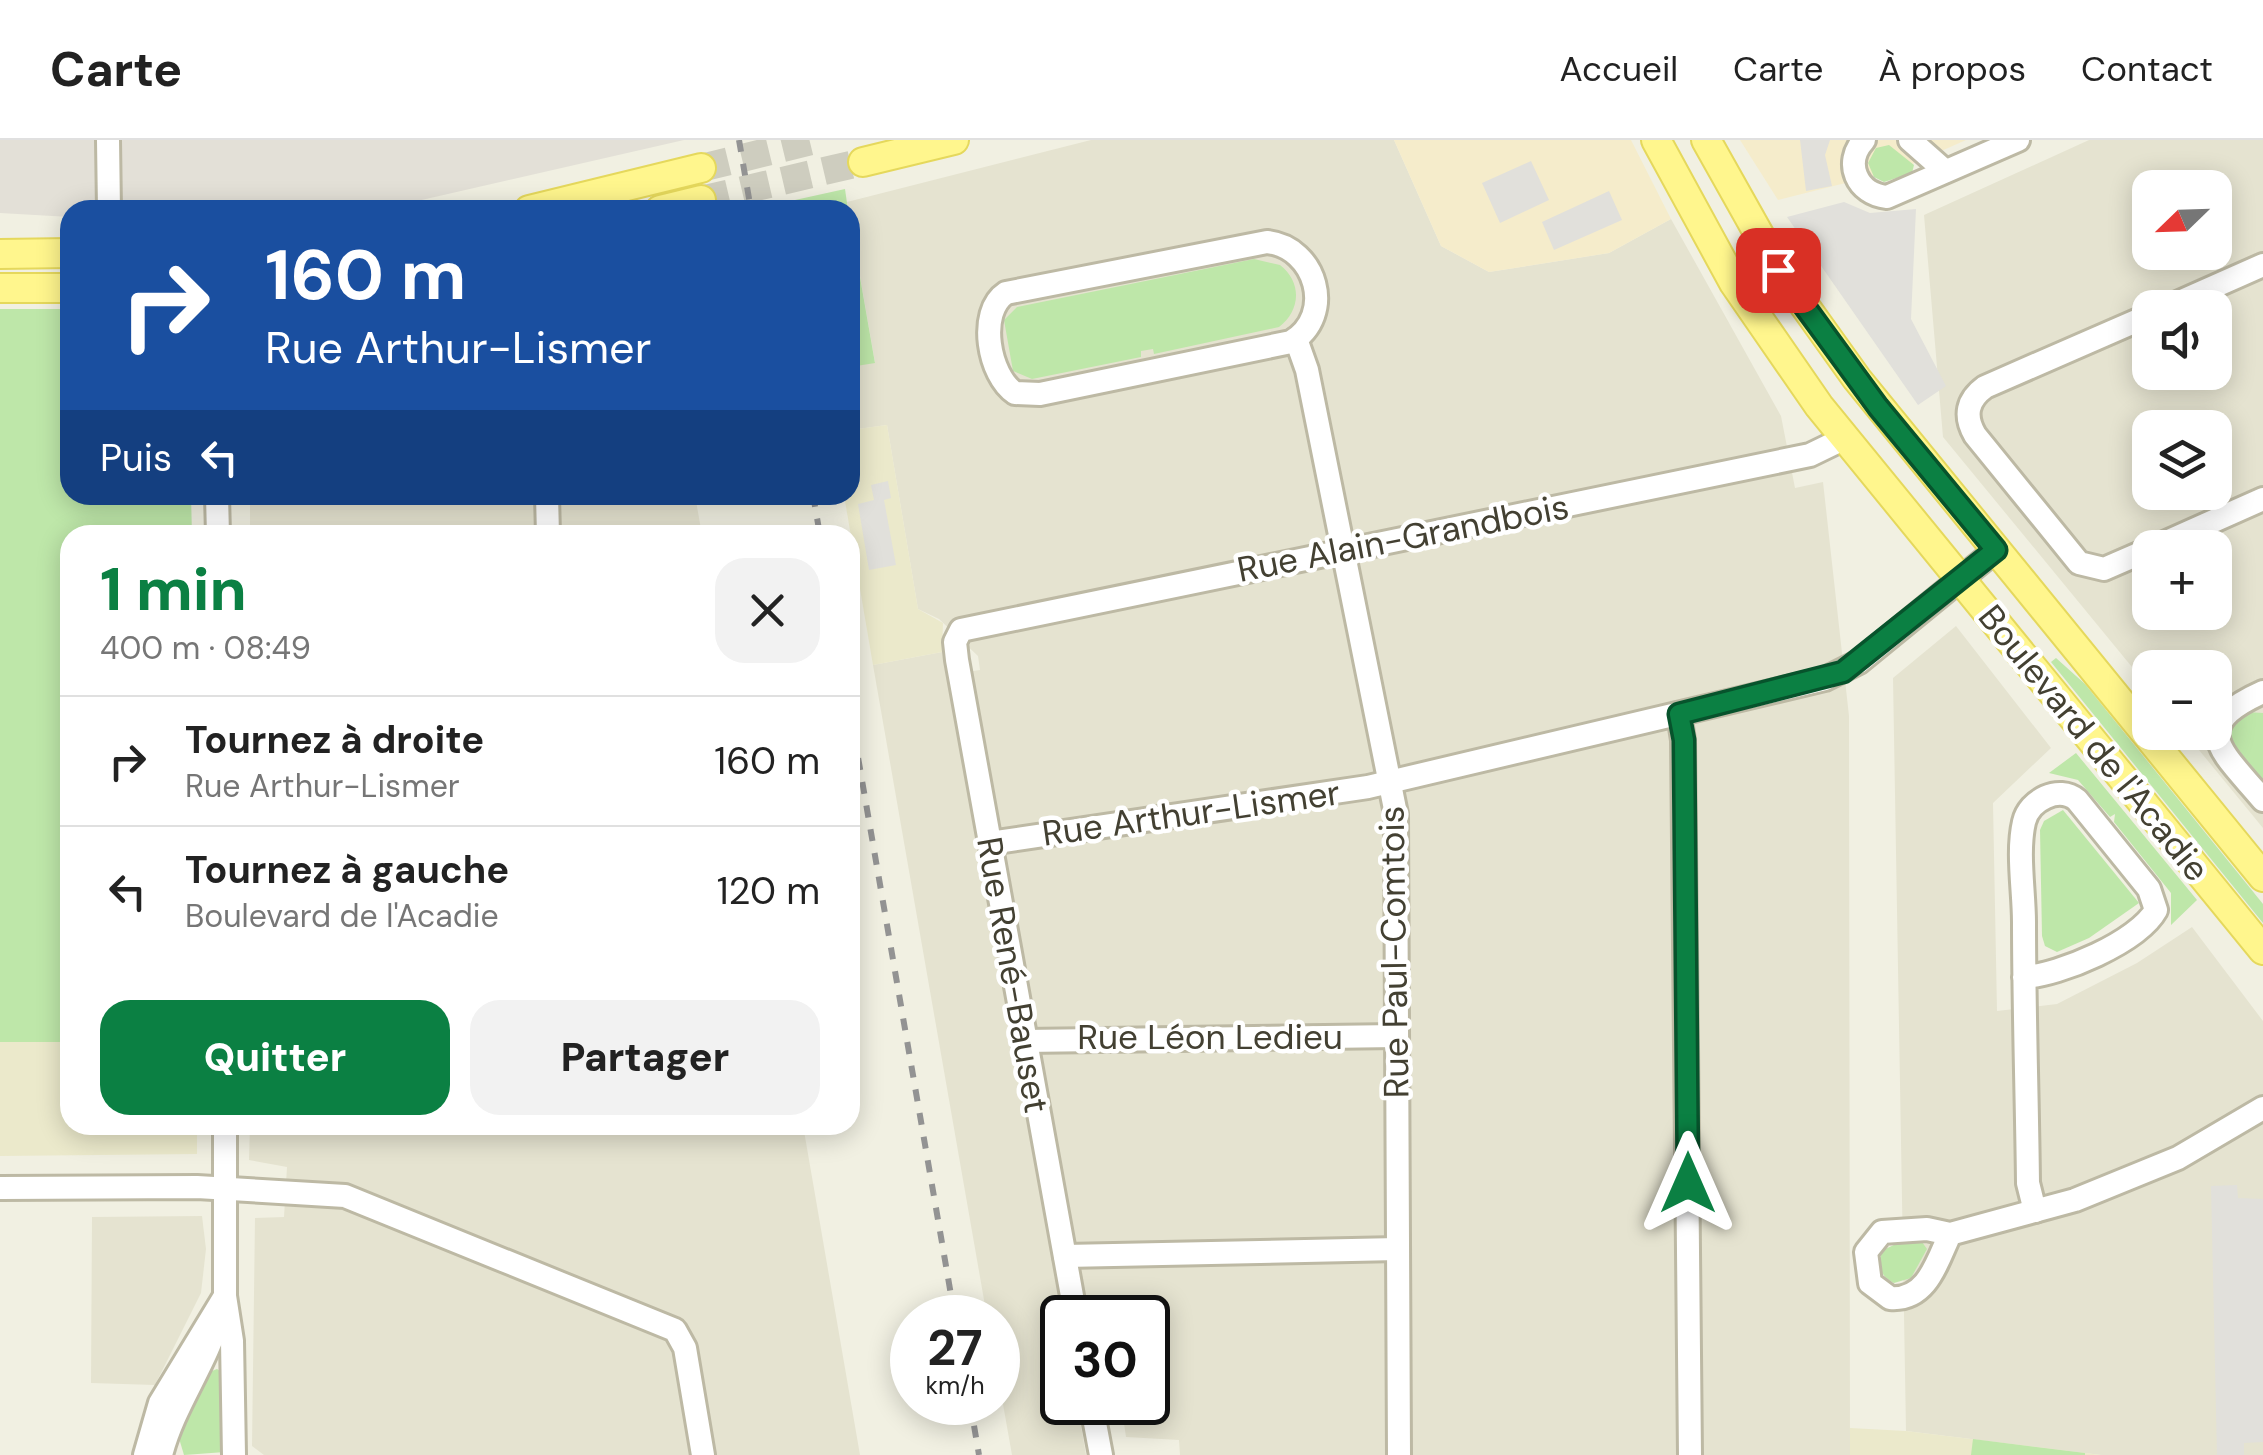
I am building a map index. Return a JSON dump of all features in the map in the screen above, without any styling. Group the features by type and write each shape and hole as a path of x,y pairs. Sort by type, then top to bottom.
{"main road":[{"path":"862,162 954,140"},
{"name":"Boulevard de l'Acadie","path":"1656,140 1734,283 1845,438 2263,950"},
{"name":"Boulevard de l'Acadie","path":"1706,140 1760,239 1822,334 2263,877"},
{"path":"570,200 701,168"},
{"path":"0,254 60,254"},
{"path":"0,288 60,288"}],"street":[{"path":"108,140 109,200"},
{"path":"1864,140 1854,156 1855,173 1876,196 1894,196 2018,140"},
{"path":"1910,140 1946,171"},
{"path":"1272,242 1298,254 1314,280 1313,314 1296,340 1025,395 1010,391 1000,379 988,320 993,304 1006,293 1272,242"},
{"path":"2207,290 2263,265"},
{"path":"2132,323 1985,387 1970,403 1972,430 2079,564 2104,569 2132,557"},
{"name":"Rue Paul-Comtois","path":"1296,340 1305,362 1396,814 1398,1455"},
{"name":"Rue Alain-Grandbois","path":"959,634 972,625 1810,456 1845,438"},
{"path":"2193,530 2263,499"},
{"name":"Rue Arthur-Lismer","path":"990,843 1390,782 1843,672 1996,550"},
{"name":"Rue René-Bauset","path":"959,634 957,660 1072,1295"},
{"path":"2263,692 2227,711 2217,732 2222,750 2263,800"},
{"path":"1679,714 1684,740 1690,1455"},
{"path":"2024,977 2057,972 2084,960 2147,922 2156,910 2150,889 2078,800 2066,793 2052,794 2034,806 2024,823 2024,977 2028,1183 2034,1211"},
{"name":"Rue Léon Ledieu","path":"1024,1041 1396,1036"},
{"path":"1950,1234 2034,1211 2158,1168 2263,1108"},
{"path":"224,1135 225,1296 232,1341 234,1455"},
{"path":"0,1188 319,1192 359,1200 657,1319 680,1335 703,1455"},
{"path":"1065,1256 1398,1250"},
{"path":"144,1455 160,1403 225,1296"},
{"path":"161,1455 173,1417 212,1347 225,1296"},
{"path":"1095,1425 1100,1455"}],"shaded area":[{"path":"0,140 684,140 422,200 60,200 60,216 0,213"},
{"path":"1091,140 1394,140 1441,246 1489,272 1609,253 1671,219 1781,416 1795,488 1823,482 1849,716 1850,1455 1180,1455 1179,1440 1126,1437 1124,1425 1170,1425 1170,1295 1040,1295 1040,1425 1081,1425 1086,1455 1012,1455 1007,1425 1020,1425 1020,1295 983,1295 873,665 942,652 946,675 980,670 978,656 939,619 918,609 887,425 860,429 860,365 875,362 860,276 860,200 855,200"},
{"path":"1394,140 1631,140 1671,219 1609,253 1489,272 1441,246"},
{"path":"1740,140 1966,140 1901,169 1778,200"},
{"path":"1800,140 1830,140 1825,155 1832,186 1806,191"},
{"path":"2089,140 2263,140 2263,828 2199,750 2232,750 2232,650 2132,650 2132,667 1943,437 1924,215"},
{"path":"1531,161 1549,200 1500,223 1482,183"},
{"path":"1609,191 1622,220 1554,250 1542,222"},
{"path":"1844,202 1870,213 1916,209 1911,319 1946,386 1918,405 1787,217"},
{"path":"887,425 918,609 943,623 942,652 873,665 860,589 860,525 849,525 846,505 860,505 860,429"},
{"path":"888,481 891,498 884,500 896,565 869,570 858,505 874,500 871,485"},
{"path":"250,505 697,505 700,525 250,525"},
{"path":"1956,626 2051,748 1993,803 1997,1011 2057,1004 2137,963 2192,927 2263,1021 2263,1455 2101,1455 1906,1431 1893,678"},
{"path":"0,1042 60,1042 60,1135 197,1135 197,1154 0,1156"},
{"path":"250,1135 805,1135 860,1455 264,1455 252,1446 255,1218 284,1217 287,1167 249,1160"},
{"path":"2237,1185 2238,1198 2263,1199 2263,1442 2244,1443 2244,1455 2217,1455 2211,1186"},
{"path":"202,1216 206,1249 201,1293 155,1385 91,1383 92,1217"},
{"path":"1850,1428 1906,1431 2101,1455 1850,1455"}],"green space":[{"path":"1889,145 1914,165 1912,173 1884,182 1874,177 1868,163 1876,148"},
{"path":"845,189 847,200 795,200"},
{"path":"1254,259 1280,265 1295,288 1295,305 1279,327 1154,354 1153,349 1141,351 1141,357 1032,379 1013,371 1004,320 1017,307"},
{"path":"860,277 875,363 860,365"},
{"path":"0,309 60,309 60,505 191,505 192,525 60,525 60,1042 0,1042"},
{"path":"2056,658 2085,684 2132,742 2132,750 2138,750 2263,904 2263,923 2051,662"},
{"path":"2246,712 2263,713 2263,784 2232,741 2237,718"},
{"path":"2076,753 2197,900 2171,925 2171,893 2114,822 2115,814 2110,817 2078,780 2049,773"},
{"path":"2063,810 2139,903 2089,938 2057,952 2045,946 2042,936 2040,830 2044,821"},
{"path":"1922,1242 1927,1249 1911,1278 1894,1283 1885,1277 1880,1265 1883,1250 1896,1244"},
{"path":"212,1371 223,1373 225,1452 184,1455 178,1435"},
{"path":"1973,1439 2085,1453 2085,1455 1971,1455"}],"tunnel":[{"path":"701,168 816,140"},
{"path":"701,200 863,162"}],"railway":[{"path":"739,140 749,200"},
{"path":"815,505 818,525"},
{"path":"860,769 951,1295"},
{"path":"974,1425 979,1455"}],"route":[{"path":"1688,1183 1684,740 1679,714 1843,672 1996,550 1878,407 1778,270"}]}
